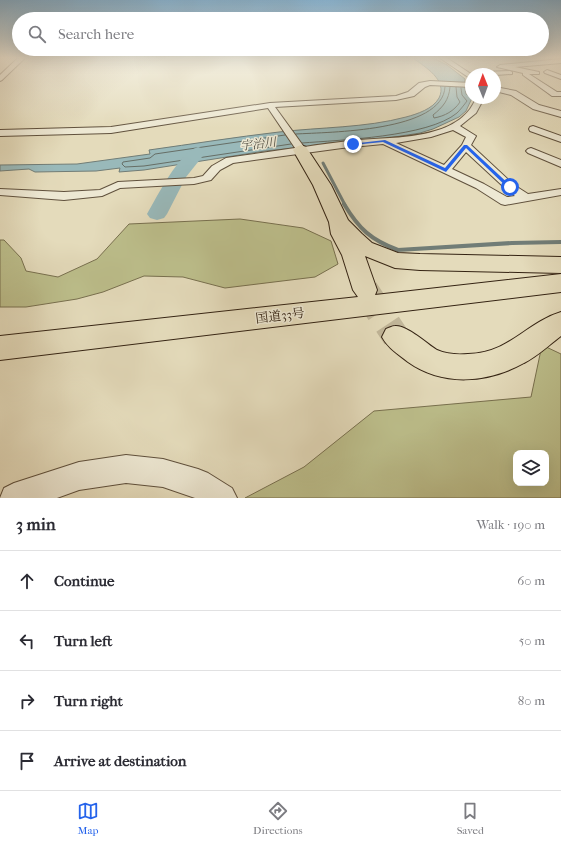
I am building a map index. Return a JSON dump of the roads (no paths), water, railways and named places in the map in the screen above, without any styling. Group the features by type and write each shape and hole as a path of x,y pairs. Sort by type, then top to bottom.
{"highway":[{"path":"301,150 322,185 339,222 342,234 353,255 366,290"},
{"path":"339,222 364,248 395,260 466,264 561,265"},
{"name":"国道33号","path":"0,348 561,282"},
{"path":"396,337 430,360 453,366 473,367 490,365 505,360 526,348 551,327 561,322"}],"street":[{"path":"535,81 554,94 561,94"},
{"path":"0,133 93,131 124,128 270,105 396,98 410,94 422,85 432,83 465,85"},
{"path":"501,90 513,93 541,109 561,114"},
{"path":"0,192 64,196 102,193 118,185 194,181 207,178 216,168 230,160 301,150 402,140 425,135 454,127 468,117 475,110 478,104"},
{"path":"270,105 301,150"},
{"path":"446,170 466,146 471,136 454,127"},
{"path":"533,129 561,139"},
{"path":"384,141 480,186 505,201 561,192"},
{"path":"466,146 510,187 526,198"},
{"path":"531,151 561,164"},
{"path":"14,498 79,476 126,469 163,473 198,483 222,498"}],"water":[{"name":"宇治川","path":"438,81 465,81 465,104 469,104 466,111 459,117 433,129 420,133 382,139 265,151 144,170 119,172 120,168 96,171 35,172 29,169 0,171 0,165 77,164 150,154 149,150 279,132 390,121 420,113 429,108 439,98 441,91"}],"waterway":[{"path":"157,214 178,175 198,152"},
{"path":"323,163 345,205"},
{"path":"344,204 366,233 380,242 398,250 512,243 561,242"}],"tunnel":[{"path":"365,290 396,337"}]}
